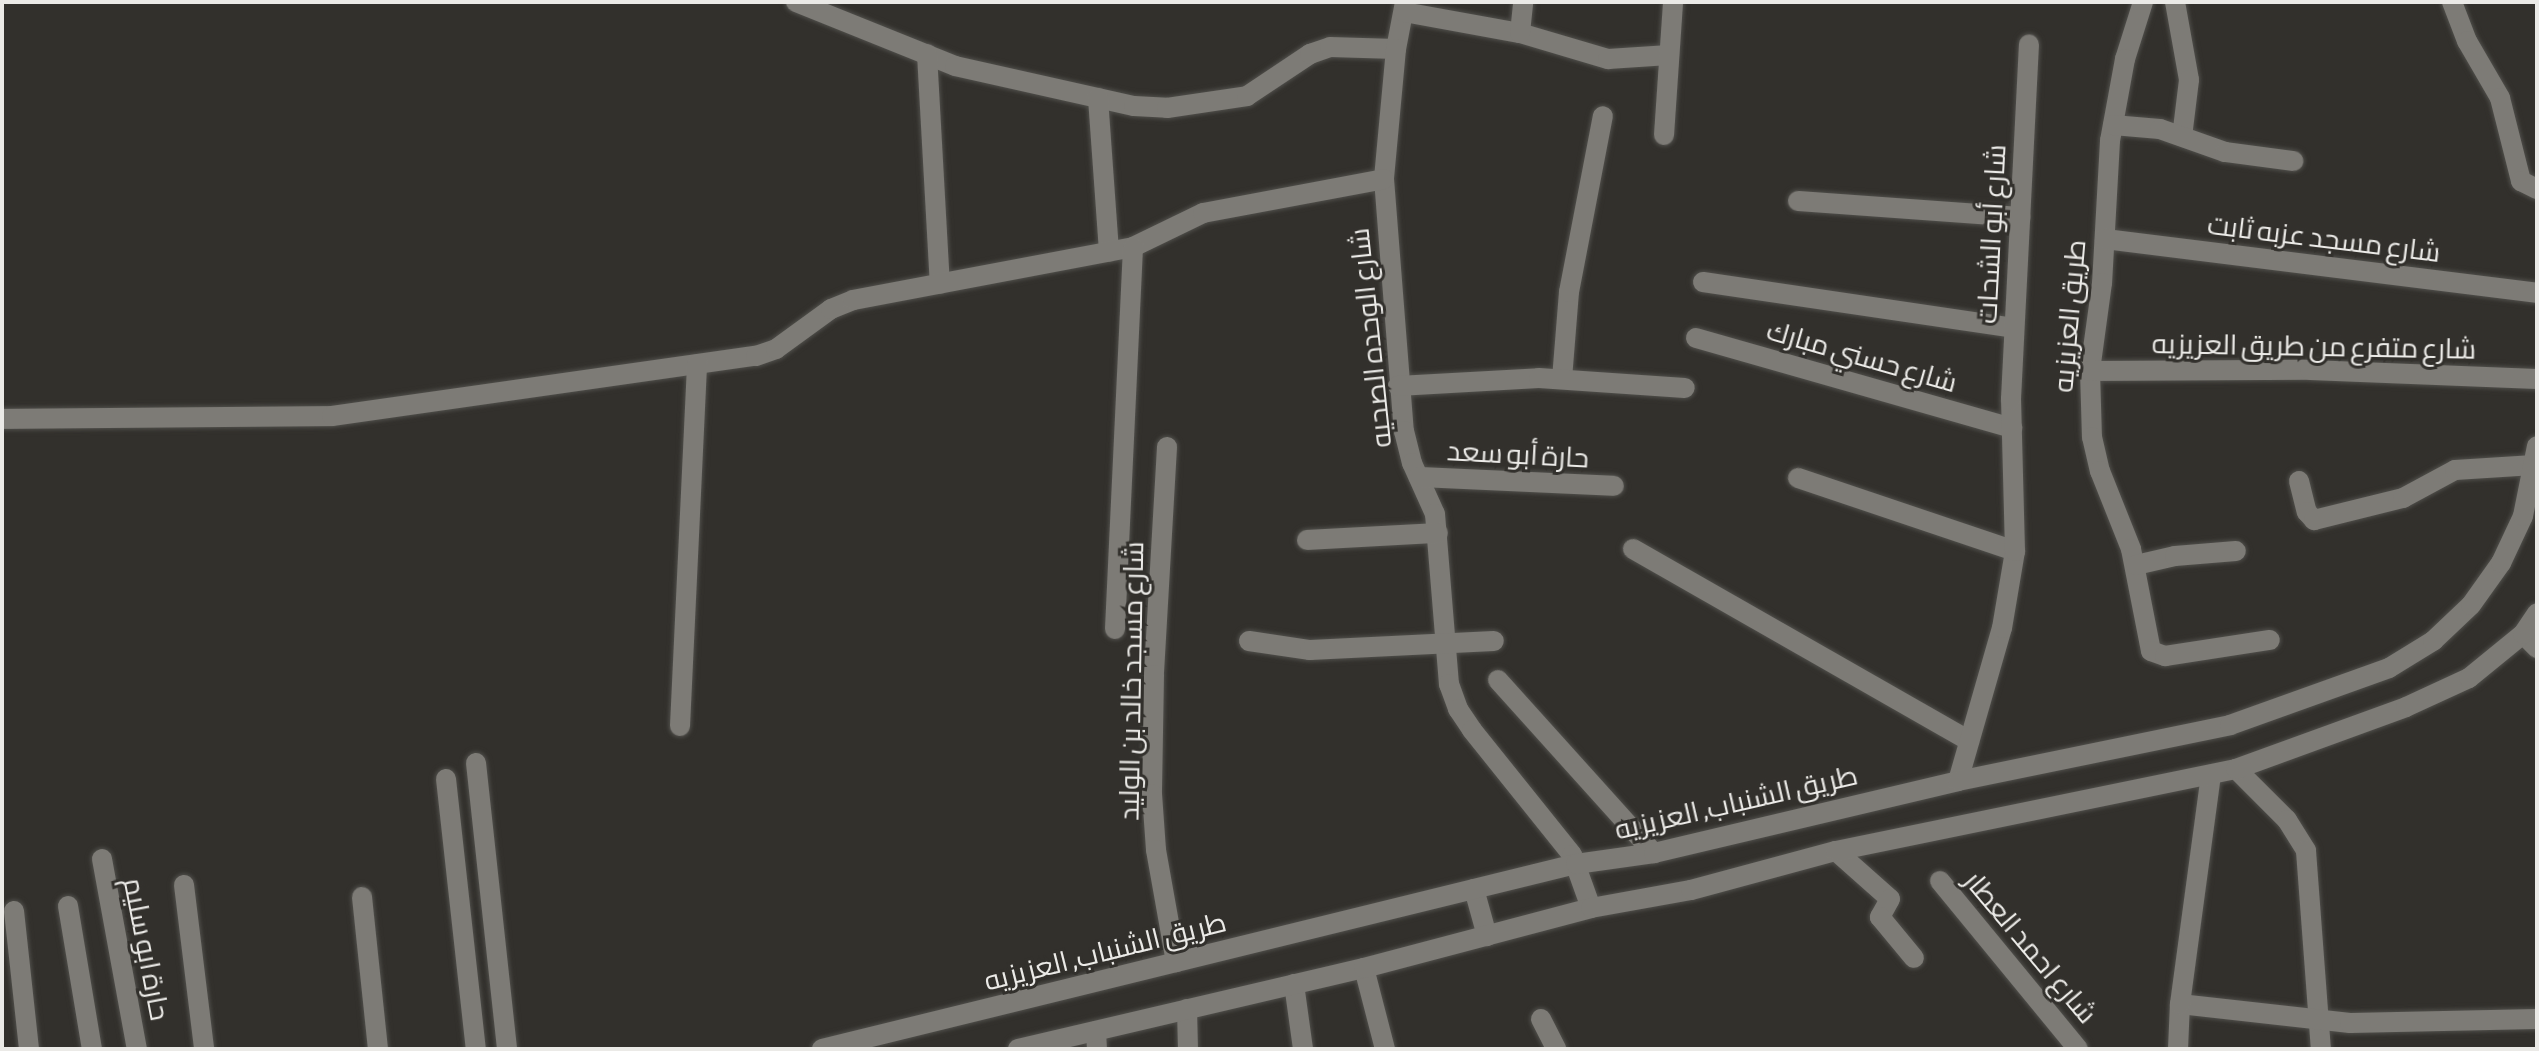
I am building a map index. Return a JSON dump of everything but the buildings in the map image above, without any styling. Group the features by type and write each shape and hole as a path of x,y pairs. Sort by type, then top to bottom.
{"street":[{"path":"796,2 955,66 1134,106 1167,108 1247,96 1310,54 1330,47 1396,49"},
{"path":"1520,33 1523,2"},
{"path":"1664,135 1673,2"},
{"name":"طريق العزيزيه","path":"2143,2 2125,59 2113,125 2105,239 2090,371 2090,413 2100,471 2136,565 2147,643 2157,656 2270,640"},
{"path":"2175,2 2189,80 2182,137"},
{"path":"2452,2 2467,41 2500,98 2521,181 2537,189"},
{"path":"1404,7 1520,33 1608,59 1669,55"},
{"name":"شارع الوحده الصحيه","path":"1404,7 1396,49 1384,179 1398,386 1407,447 1432,504 1438,533 1449,684 1458,709 1576,864 1591,908"},
{"name":"شارع أبو الشحات","path":"1958,781 2002,628 2015,551 2012,428 2014,328 2029,44"},
{"path":"927,54 940,284"},
{"path":"1098,98 1109,252"},
{"path":"1562,379 1572,278 1603,116"},
{"path":"2113,125 2160,129 2225,152 2293,161"},
{"path":"2,419 332,416 756,356 776,349 831,309 853,300 1133,247 1203,213 1384,179"},
{"path":"1798,201 2020,217"},
{"name":"شارع مسجد عزبه ثابت","path":"2105,239 2537,293"},
{"path":"1115,629 1133,247"},
{"path":"1703,282 2014,328"},
{"name":"شارع حسني مبارك","path":"1696,338 2012,428"},
{"path":"680,726 697,364"},
{"name":"شارع متفرع من طريق العزيزيه","path":"2090,371 2310,370 2537,379"},
{"path":"1398,386 1466,380 1562,379 1685,388"},
{"name":"شارع مسجد خالد بن الوليد","path":"1167,447 1154,675 1152,794 1156,850 1176,962"},
{"path":"2299,481 2309,517 2314,520 2403,498 2455,470 2536,456"},
{"name":"طريق الشنباب, العزيزيه","path":"822,1049 1576,864 1654,853 1958,781 2230,725 2389,668 2433,641 2471,605 2501,563 2523,516 2536,456"},
{"name":"حارة أبو سعد","path":"1419,477 1614,486"},
{"path":"1798,478 2015,551"},
{"path":"1307,540 1438,533"},
{"path":"1633,549 1969,741"},
{"path":"2136,565 2175,556 2236,551"},
{"path":"1018,1049 1096,1040 1187,1009 1364,968 1591,908 1691,890 1836,851 2236,769 2406,707 2469,678 2530,641 2537,613"},
{"path":"1249,641 1310,650 1494,641"},
{"path":"1498,680 1654,853"},
{"path":"476,763 507,1049"},
{"path":"2236,769 2287,820 2306,851 2321,1049"},
{"path":"2178,1049 2180,1004 2211,775"},
{"path":"446,779 476,1049"},
{"path":"1836,851 1890,899 1880,917 1914,958"},
{"name":"حارة ابو سليم","path":"102,859 137,1049"},
{"name":"شارع احمد العطار","path":"1940,881 2078,1049"},
{"path":"184,885 204,1049"},
{"path":"1474,889 1487,936"},
{"path":"362,897 378,1049"},
{"path":"68,906 92,1049"},
{"path":"14,911 29,1049"},
{"path":"1364,968 1385,1049"},
{"path":"1294,984 1303,1049"},
{"path":"2180,1004 2320,1021 2380,1024 2537,1019"},
{"path":"1187,1009 1188,1049"},
{"path":"1541,1019 1556,1049"}]}
